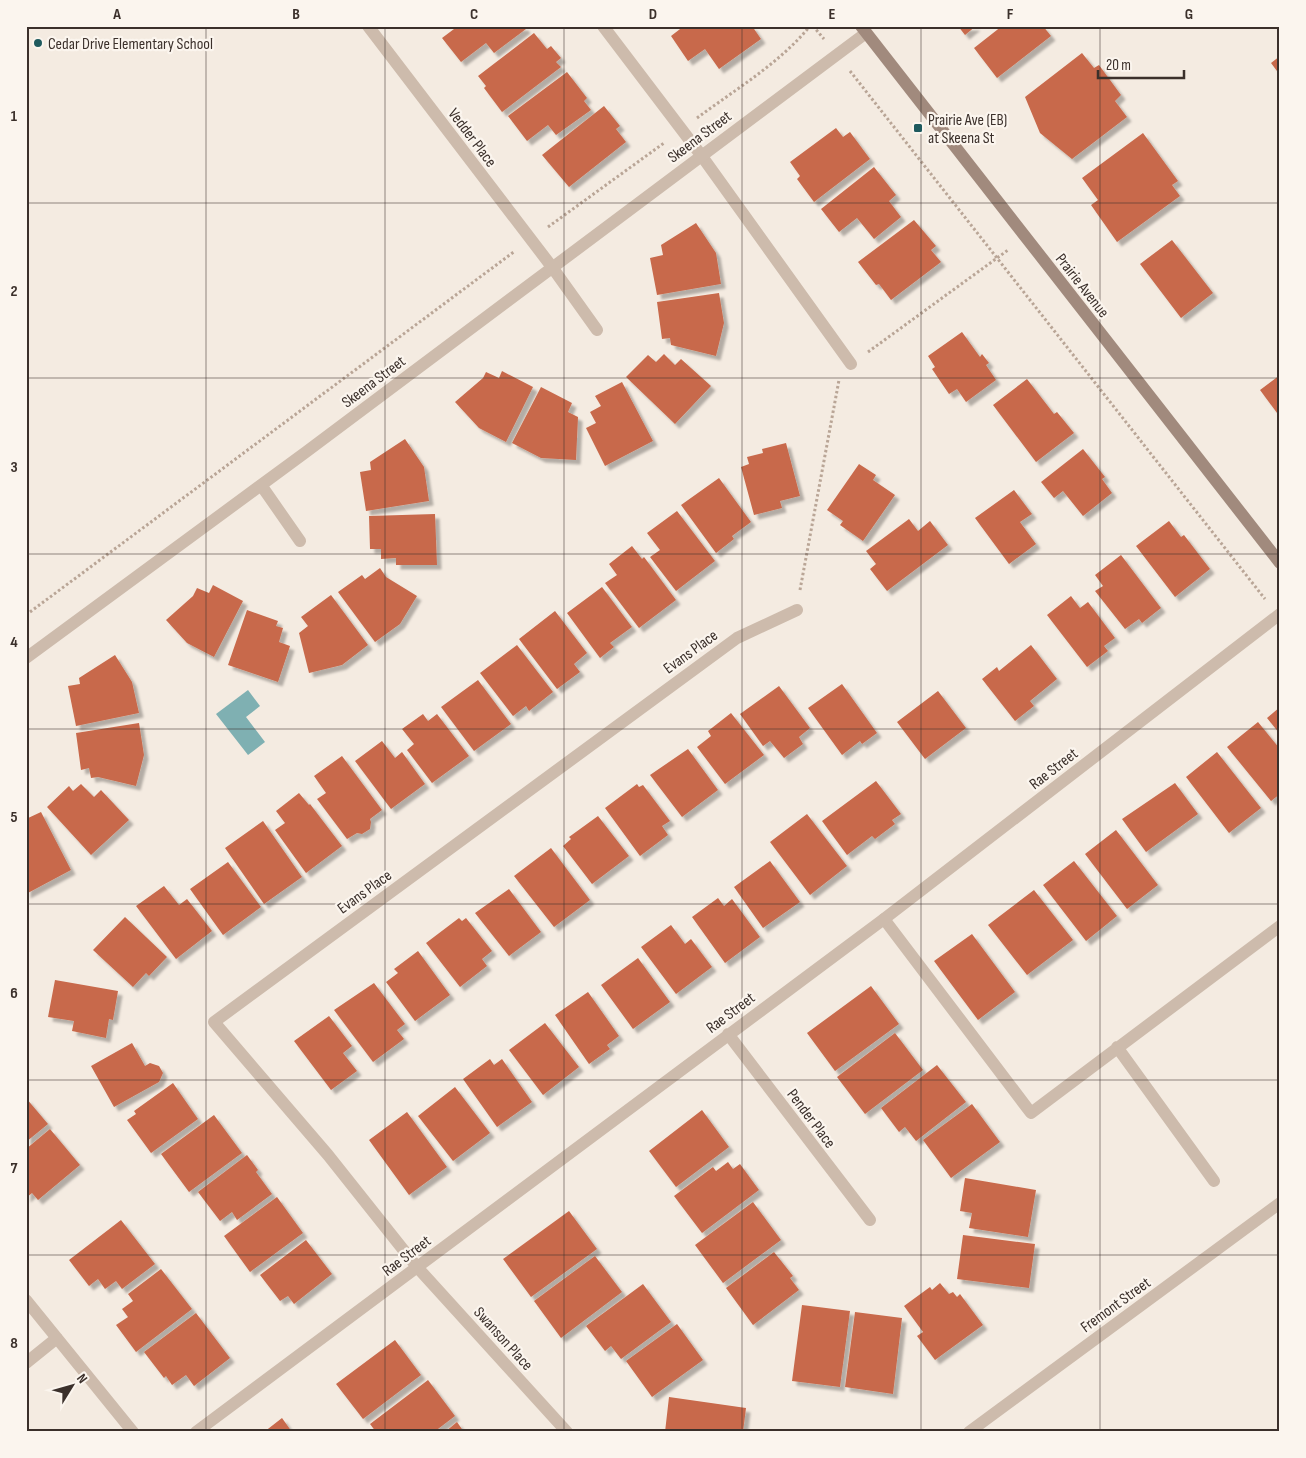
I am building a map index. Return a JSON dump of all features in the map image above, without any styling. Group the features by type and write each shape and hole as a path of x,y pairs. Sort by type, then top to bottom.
{"main road":[{"name":"Prairie Avenue","path":"864,30 1280,563"}],"street":[{"name":"Vedder Place","path":"368,26 552,267"},
{"path":"604,26 701,155 851,364"},
{"name":"Skeena Street","path":"26,658 552,267 864,30"},
{"path":"552,267 596,330"},
{"path":"261,485 300,541"},
{"name":"Evans Place","path":"417,1267 328,1155 214,1022 736,638 796,610"},
{"name":"Rae Street","path":"196,1432 884,919 1280,614"},
{"path":"884,919 1031,1113 1280,926"},
{"name":"Pender Place","path":"728,1034 870,1220"},
{"path":"1117,1047 1214,1180"},
{"name":"Fremont Street","path":"969,1432 1280,1203"},
{"name":"Swanson Place","path":"417,1267 567,1432"},
{"path":"26,1300 133,1432"},
{"path":"26,1363 57,1338"}],"path":[{"path":"26,615 530,239 578,208 762,70 800,39 812,26 818,33"},
{"path":"853,76 1263,597"},
{"path":"796,610 839,378 851,364 1025,237"}],"water":[{"path":"248,690 260,706 246,717 265,742 248,755 216,714"}],"building":[{"path":"458,26 524,26 526,29 494,53 486,43 461,62 442,38"},
{"path":"684,26 752,26 761,39 719,69 705,49 688,61 671,36"},
{"path":"958,26 976,26 965,35"},
{"path":"1002,26 1043,26 1051,36 997,78 974,48"},
{"path":"534,33 547,49 551,46 561,58 556,62 561,67 502,112 484,88 486,86 478,76"},
{"path":"1082,53 1094,68 1099,65 1121,95 1115,101 1127,117 1072,159 1040,133 1025,97"},
{"path":"1280,56 1280,75 1271,63"},
{"path":"567,72 587,98 584,101 591,110 556,135 548,125 527,141 508,116"},
{"path":"604,106 620,126 616,129 626,142 569,187 542,155"},
{"path":"836,128 843,137 850,132 870,159 814,202 797,179 800,176 790,162"},
{"path":"1143,133 1178,181 1172,185 1180,196 1117,242 1091,205 1098,200 1082,178"},
{"path":"874,167 896,195 889,201 901,217 874,239 857,218 839,232 821,209"},
{"path":"914,220 936,246 931,250 941,262 891,300 858,262"},
{"path":"696,223 716,253 721,284 657,295 650,258 663,255 661,245"},
{"path":"1172,240 1213,293 1181,318 1140,264"},
{"path":"719,293 724,323 716,356 671,345 670,338 662,339 657,302"},
{"path":"962,332 980,357 982,354 989,363 986,365 996,380 966,402 957,389 949,394 932,369 935,367 928,356"},
{"path":"664,354 675,365 681,359 711,386 675,424 626,377 648,355 656,362"},
{"path":"502,371 533,387 506,442 479,428 455,402 483,378 486,372 499,378"},
{"path":"1280,375 1280,417 1260,390"},
{"path":"1027,379 1054,414 1057,412 1074,433 1036,462 993,405"},
{"path":"622,382 653,441 605,466 586,428 596,423 590,412 601,406 595,396"},
{"path":"541,387 572,403 568,412 578,417 576,460 541,458 512,443"},
{"path":"405,439 424,467 429,501 366,511 360,472 371,470 370,462"},
{"path":"786,443 800,496 780,501 782,508 754,515 741,467 749,464 747,457 763,453 762,449"},
{"path":"1083,449 1105,477 1102,479 1112,493 1083,516 1063,491 1054,498 1041,482"},
{"path":"859,464 876,475 873,480 895,495 863,541 840,525 843,521 827,510"},
{"path":"719,478 751,522 732,536 734,539 716,553 681,505"},
{"path":"1014,490 1032,514 1020,522 1036,544 1009,564 975,518"},
{"path":"677,511 715,561 676,591 650,557 660,550 647,533"},
{"path":"435,514 437,565 396,565 396,558 381,559 381,549 370,549 369,516"},
{"path":"909,519 918,531 930,521 948,545 887,591 870,569 876,564 866,551"},
{"path":"1169,521 1181,537 1184,535 1210,569 1175,597 1136,546"},
{"path":"632,546 642,559 644,557 676,600 639,628 605,583 617,575 609,564"},
{"path":"1121,555 1161,608 1142,623 1139,619 1125,629 1095,591 1103,586 1095,575"},
{"path":"380,568 386,577 417,596 400,624 375,642 338,592 362,575 365,579"},
{"path":"213,585 243,601 214,657 187,643 166,620 193,596 197,588 209,593"},
{"path":"602,587 632,627 610,643 614,647 600,658 567,613"},
{"path":"331,595 368,645 342,665 309,673 299,633 308,626 301,617"},
{"path":"1071,596 1080,608 1088,602 1115,638 1104,646 1108,651 1087,667 1047,615"},
{"path":"247,610 278,621 276,626 283,628 279,642 290,646 278,682 228,665"},
{"path":"555,611 587,653 574,664 580,672 557,689 519,639"},
{"path":"517,645 553,692 529,711 526,706 513,716 480,673"},
{"path":"1031,645 1057,679 1030,701 1034,706 1015,721 982,679 997,667 999,671"},
{"path":"115,655 132,682 139,713 76,726 68,686 80,684 79,678"},
{"path":"478,680 511,724 474,751 441,707"},
{"path":"842,684 877,733 862,744 860,741 842,755 808,708"},
{"path":"779,686 810,728 799,737 803,744 784,758 770,741 763,746 740,714"},
{"path":"938,691 966,728 925,759 897,722"},
{"path":"1280,707 1280,734 1267,718"},
{"path":"731,713 764,755 725,784 697,747 711,736 708,731"},
{"path":"423,714 428,721 437,714 469,756 432,783 407,750 414,744 402,729"},
{"path":"1258,722 1280,749 1280,794 1271,801 1227,747"},
{"path":"139,723 144,755 136,786 98,777 91,778 89,768 81,770 76,733"},
{"path":"382,741 395,758 402,752 425,784 391,809 355,761"},
{"path":"688,749 718,790 682,817 650,775"},
{"path":"1217,752 1261,808 1229,833 1186,777"},
{"path":"342,756 382,810 370,819 370,829 362,834 357,833 347,839 317,799 326,793 314,776"},
{"path":"876,781 901,814 892,820 895,824 875,839 872,836 847,855 822,821"},
{"path":"1175,783 1198,814 1146,852 1122,819"},
{"path":"81,784 94,797 101,790 129,820 91,855 47,807 69,786 73,791"},
{"path":"637,784 639,787 643,785 670,821 662,826 668,835 640,856 605,808"},
{"path":"299,793 310,804 342,846 306,873 275,830 285,823 276,811"},
{"path":"41,812 71,870 26,894 26,819"},
{"path":"807,814 847,866 810,895 770,842"},
{"path":"598,816 629,856 592,884 563,846 571,839 569,837"},
{"path":"263,821 302,877 264,904 225,848"},
{"path":"1116,830 1158,885 1127,909 1085,854"},
{"path":"551,848 590,900 554,927 514,876"},
{"path":"770,861 800,902 763,928 734,887"},
{"path":"1074,861 1117,916 1086,941 1043,885"},
{"path":"228,862 261,907 223,935 190,889"},
{"path":"164,886 179,905 187,899 212,931 176,959 136,906"},
{"path":"509,889 541,932 509,956 475,913"},
{"path":"1034,890 1073,940 1027,975 988,925"},
{"path":"718,898 724,906 732,899 760,937 725,963 692,917"},
{"path":"125,917 167,957 149,976 146,973 133,987 93,950"},
{"path":"459,918 462,921 466,918 492,951 482,959 487,966 460,987 426,943"},
{"path":"671,925 685,944 691,939 712,967 676,994 641,947"},
{"path":"972,934 1015,992 978,1020 934,961"},
{"path":"418,951 450,995 415,1021 386,982 398,973 394,969"},
{"path":"638,958 670,1002 633,1029 601,985"},
{"path":"55,980 118,991 113,1020 109,1019 106,1038 72,1031 74,1021 48,1017"},
{"path":"374,983 405,1024 397,1030 404,1039 373,1062 334,1010"},
{"path":"871,986 899,1024 835,1071 807,1033"},
{"path":"588,992 619,1036 607,1045 610,1049 589,1064 555,1015"},
{"path":"329,1016 352,1046 343,1053 357,1071 331,1090 294,1041"},
{"path":"545,1023 579,1067 543,1095 509,1050"},
{"path":"895,1033 923,1070 865,1114 837,1077"},
{"path":"132,1043 145,1066 150,1063 159,1066 163,1073 159,1082 114,1107 91,1066"},
{"path":"490,1059 494,1065 502,1059 532,1102 497,1127 463,1079"},
{"path":"937,1065 966,1102 916,1141 905,1127 899,1132 881,1108"},
{"path":"173,1083 198,1119 151,1153 127,1120 136,1114 134,1111"},
{"path":"455,1087 490,1133 453,1161 418,1116"},
{"path":"26,1098 48,1124 26,1142"},
{"path":"972,1104 1000,1142 951,1178 923,1140"},
{"path":"702,1110 729,1147 676,1187 649,1151"},
{"path":"407,1112 447,1167 409,1195 369,1140"},
{"path":"214,1115 242,1153 189,1192 161,1154"},
{"path":"50,1129 80,1165 38,1200 32,1193 26,1198 26,1149"},
{"path":"247,1155 258,1170 256,1172 272,1194 237,1220 232,1212 220,1221 198,1192"},
{"path":"728,1162 733,1169 740,1164 759,1190 702,1233 674,1196 713,1167 716,1171"},
{"path":"965,1178 1036,1190 1028,1237 969,1228 972,1213 960,1211"},
{"path":"277,1197 303,1233 250,1272 224,1236"},
{"path":"753,1202 781,1240 723,1283 695,1245"},
{"path":"569,1211 597,1249 531,1297 503,1259"},
{"path":"121,1220 155,1264 122,1289 116,1281 105,1289 98,1279 89,1286 69,1260"},
{"path":"963,1235 1035,1244 1029,1288 957,1279"},
{"path":"306,1240 332,1274 294,1304 288,1296 280,1301 260,1275"},
{"path":"774,1252 793,1276 790,1278 799,1290 753,1325 726,1288"},
{"path":"595,1256 622,1292 561,1338 534,1301"},
{"path":"161,1269 192,1309 136,1352 116,1325 128,1317 122,1309 133,1301 128,1294"},
{"path":"940,1283 949,1294 953,1292 957,1297 960,1294 983,1325 935,1360 917,1336 923,1332 904,1306 930,1287 932,1290"},
{"path":"643,1284 671,1322 621,1359 611,1346 605,1351 586,1326"},
{"path":"802,1305 850,1311 840,1387 792,1381"},
{"path":"855,1312 902,1318 893,1394 845,1387"},
{"path":"196,1313 230,1358 194,1386 186,1375 172,1385 166,1376 164,1378 144,1352"},
{"path":"677,1324 703,1360 652,1397 626,1361"},
{"path":"395,1340 421,1375 363,1419 336,1384"},
{"path":"428,1380 455,1416 434,1432 376,1432 370,1424"},
{"path":"669,1397 746,1408 743,1432 665,1432"},
{"path":"282,1418 292,1432 264,1432"},
{"path":"457,1422 464,1432 445,1432"}],"place":[{"name":"Cedar Drive Elementary School","path":"38,43"},
{"name":"Prairie Ave (EB) at Skeena St","path":"918,128"}]}
